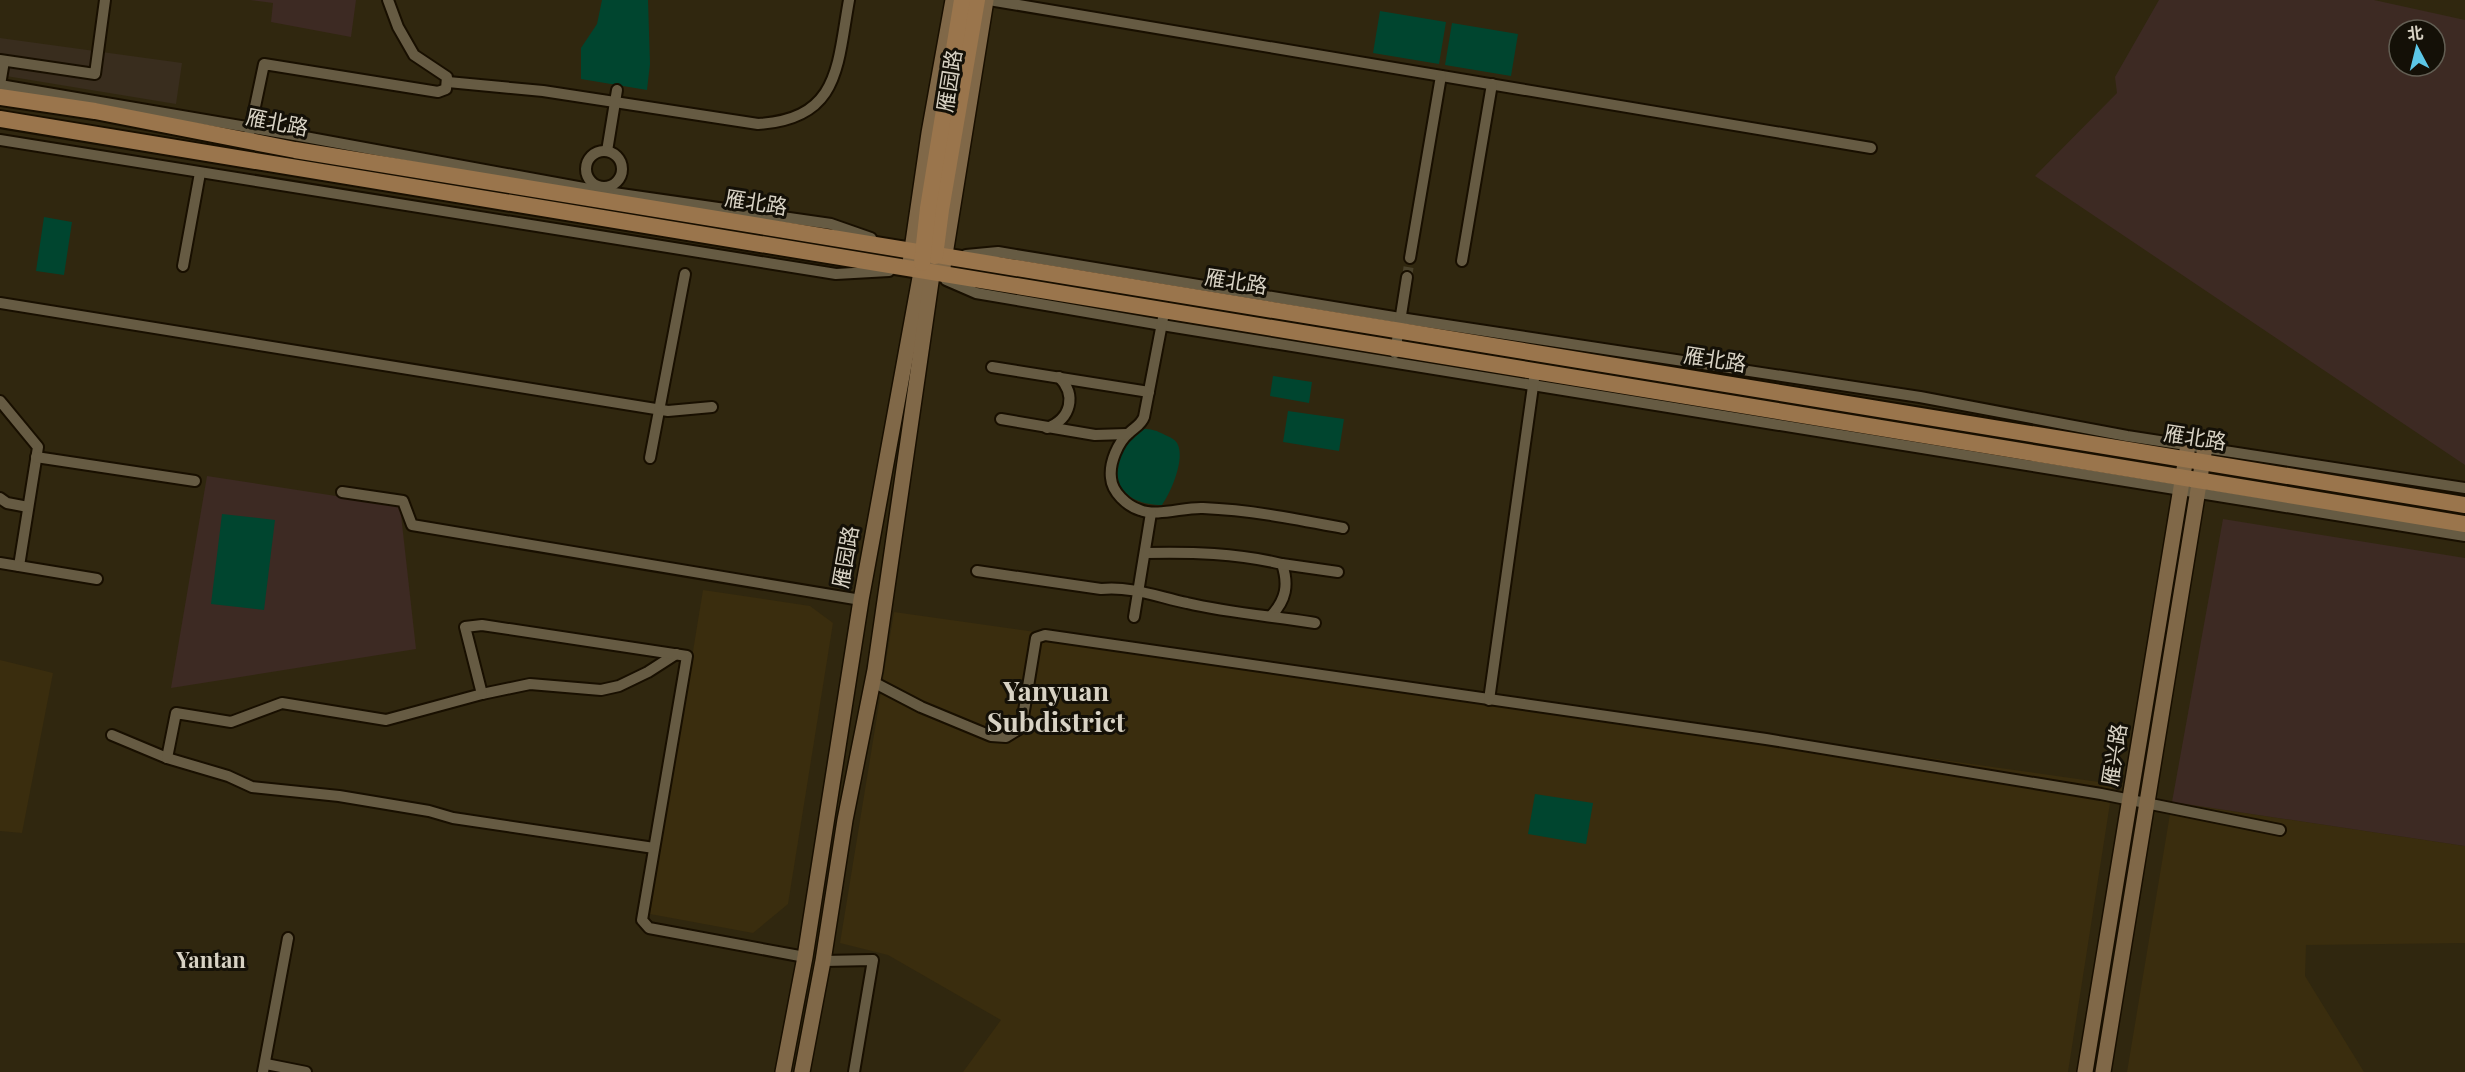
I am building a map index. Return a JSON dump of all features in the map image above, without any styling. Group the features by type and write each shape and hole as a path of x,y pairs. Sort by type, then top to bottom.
{"main road":[{"name":"雁园路","path":"929,254 929,133 953,0"},
{"name":"雁园路","path":"929,254 928,208 962,0"},
{"name":"雁园路","path":"929,254 941,210 977,0"},
{"name":"雁园路","path":"802,1072 823,961 845,820 873,682 929,254 988,0"},
{"name":"雁北路","path":"0,97 249,135 600,193 929,254 1169,286 1399,325 1536,354 2186,452 2465,505"},
{"name":"雁北路","path":"0,120 926,273 1163,318 1534,379 2198,486 2465,524"},
{"name":"雁园路","path":"783,1072 806,957 861,600 926,273"},
{"name":"雁兴路","path":"2085,1072 2186,452"},
{"name":"雁兴路","path":"2103,1072 2203,455"},
{"path":"806,957 823,961"}],"street":[{"path":"105,0 95,74 2,60 0,85 249,135 264,64 438,92 446,89 447,77 414,55 388,0"},
{"path":"448,82 520,88 758,124 791,119 813,108 829,91 839,56 849,0"},
{"path":"988,0 1871,148"},
{"path":"1410,258 1441,76"},
{"path":"1462,261 1492,84"},
{"path":"608,150 617,90"},
{"path":"0,140 836,274 926,273"},
{"path":"594,218 600,193 615,184 622,172 619,158 608,150"},
{"path":"600,193 589,179 586,165 594,154 608,150"},
{"path":"183,266 200,173"},
{"path":"650,458 685,274"},
{"path":"1395,356 1407,277"},
{"path":"1169,286 1142,423 1127,434 1116,450 1110,477 1117,494 1132,507 1151,513 1199,507 1246,510 1343,528"},
{"path":"0,303 659,410 712,407"},
{"path":"1399,325 1920,397 2127,436 2186,452"},
{"path":"1490,700 1536,354"},
{"path":"992,367 1149,392"},
{"path":"1046,428 1063,419 1070,402 1065,384 1059,377"},
{"path":"0,401 38,447 19,566"},
{"path":"1001,419 1095,435 1127,434"},
{"path":"2203,455 2465,488"},
{"path":"36,457 195,481"},
{"path":"2198,486 2465,536"},
{"path":"342,492 403,501 412,525 709,577 861,600"},
{"path":"0,498 7,503 28,507"},
{"path":"1134,617 1151,513"},
{"path":"1145,553 1186,552 1248,556 1282,564 1338,572"},
{"path":"0,563 98,579"},
{"path":"1270,616 1284,598 1287,587 1282,564"},
{"path":"977,571 1101,589 1139,590 1186,603 1315,623"},
{"path":"482,694 465,627 482,625 687,656 675,738 642,920 649,928 806,957"},
{"path":"873,682 921,707 991,736 1006,737 1023,723 1036,638 1045,635 1778,741 2101,794 2280,830"},
{"path":"167,758 176,713 231,722 282,703 386,720 482,694 530,684 601,690 619,686 648,672 676,654"},
{"path":"112,735 167,758 228,776 252,788 284,793 339,796 429,811 453,818 654,848"},
{"path":"288,938 264,1068 306,1072"},
{"path":"823,961 873,960 854,1072"}],"shaded area":[{"path":"250,0 356,0 351,37 271,22 273,3"},
{"path":"2159,0 2374,0 2465,20 2465,465 2035,176 2117,93 2115,77"},
{"path":"0,38 182,63 176,104 0,75"},
{"path":"207,476 400,506 416,649 171,688"},
{"path":"2223,519 2465,558 2465,846 2172,802"},
{"path":"703,590 810,606 833,623 788,904 753,933 650,914"},
{"path":"894,612 2113,784 2068,1072 963,1072 1001,1020 888,955 840,943"},
{"path":"0,660 53,673 22,833 0,831"},
{"path":"2172,802 2465,846 2465,943 2306,945 2305,976 2364,1072 2127,1072"}],"green space":[{"path":"602,0 648,0 650,64 647,90 581,79 581,48 597,24"},
{"path":"1380,11 1446,22 1439,64 1373,53"},
{"path":"1452,23 1518,34 1511,76 1445,65"},
{"path":"44,217 72,222 64,275 36,271"},
{"path":"1273,376 1312,382 1309,403 1270,396"},
{"path":"1288,411 1344,419 1339,451 1283,442"},
{"path":"1144,429 1155,430 1172,438 1179,449 1179,466 1162,505 1138,501 1122,488 1118,480 1117,470 1126,446"},
{"path":"222,514 275,520 264,610 211,604"},
{"path":"1535,794 1593,803 1586,844 1528,834"}],"tunnel":[{"path":"1407,277 1410,258"}],"district":[{"name":"Yanyuan Subdistrict","path":"1056,708"},
{"name":"Yantan","path":"211,960"}]}
